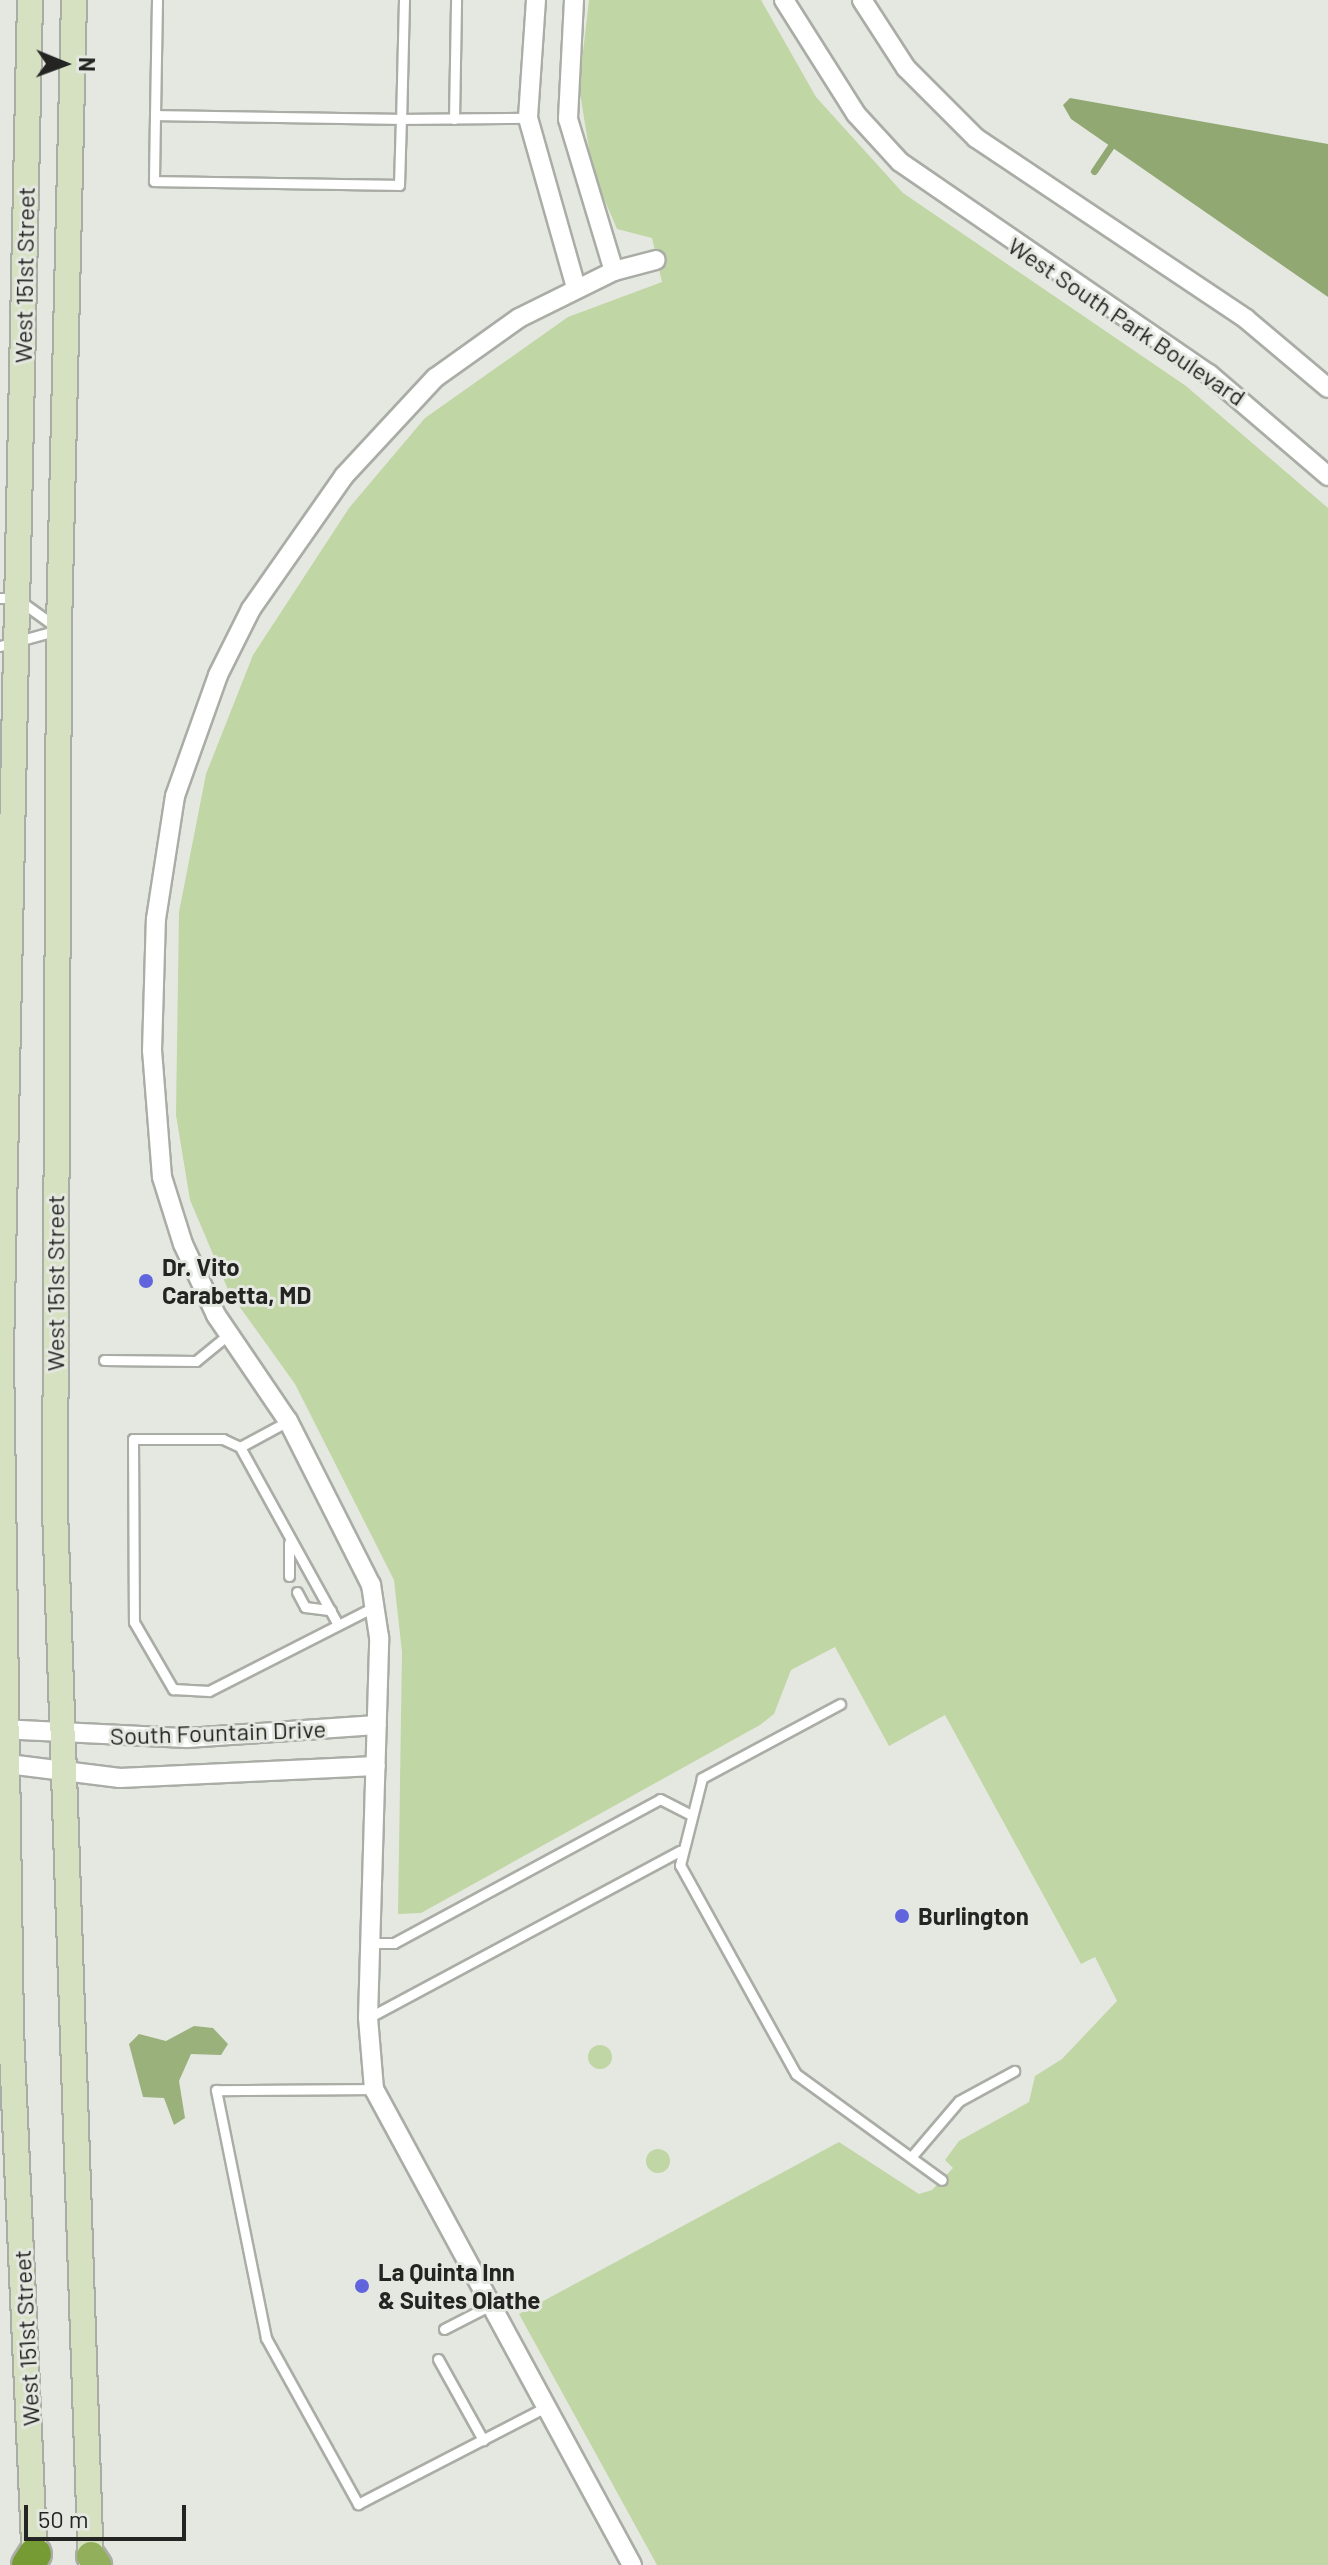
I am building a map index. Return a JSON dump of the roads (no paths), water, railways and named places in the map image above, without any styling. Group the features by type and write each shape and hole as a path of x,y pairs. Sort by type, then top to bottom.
{"main road":[{"name":"West 151st Street","path":"30,0 8,598 1,1354 4,1763 33,2561"},
{"name":"West 151st Street","path":"74,0 59,629 58,1734 93,2562"}],"street":[{"path":"536,0 528,118 576,288"},
{"path":"574,0 568,119 614,271"},
{"name":"West South Park Boulevard","path":"784,0 856,114 900,162 996,231 1209,374 1328,476"},
{"path":"862,0 939,105 1015,166 1246,319 1328,388"},
{"path":"632,2565 544,2408 374,2089 368,2018 377,1725 376,1606 350,1534 288,1421 229,1334 171,1208 153,1109 156,919 188,752 251,609 344,476 435,378 486,339 576,288 614,271 656,260"},
{"name":"South Fountain Drive","path":"4,1729 187,1738 377,1725"},
{"name":"South Fountain Drive","path":"4,1763 60,1774 226,1776 376,1766"}],"lane":[{"path":"157,0 154,181 399,185 404,0"},
{"path":"454,119 456,0"},
{"path":"155,115 528,118"},
{"path":"8,598 59,629"},
{"path":"8,646 59,629"},
{"path":"104,1360 196,1361 229,1334"},
{"path":"240,1447 288,1421"},
{"path":"289,1576 289,1543 240,1447 223,1439 133,1439 134,1622 173,1689 194,1692 222,1685 336,1621 376,1606"},
{"path":"289,1543 304,1553 336,1621"},
{"path":"297,1592 305,1607 331,1610"},
{"path":"840,1704 702,1778 680,1851 680,1865 796,2074 942,2180"},
{"path":"371,1943 394,1943 660,1799 690,1814"},
{"path":"368,2018 680,1851"},
{"path":"912,2156 959,2101 1014,2071"},
{"path":"374,2089 216,2090 266,2338 358,2504 544,2408"},
{"path":"444,2329 489,2306"},
{"path":"438,2359 483,2440"}],"waterway":[{"path":"1094,171 1115,140"}],"place":[{"name":"Dr. Vito Carabetta, MD","path":"146,1281"},
{"name":"Burlington","path":"902,1916"},
{"name":"La Quinta Inn & Suites Olathe","path":"362,2286"}]}
